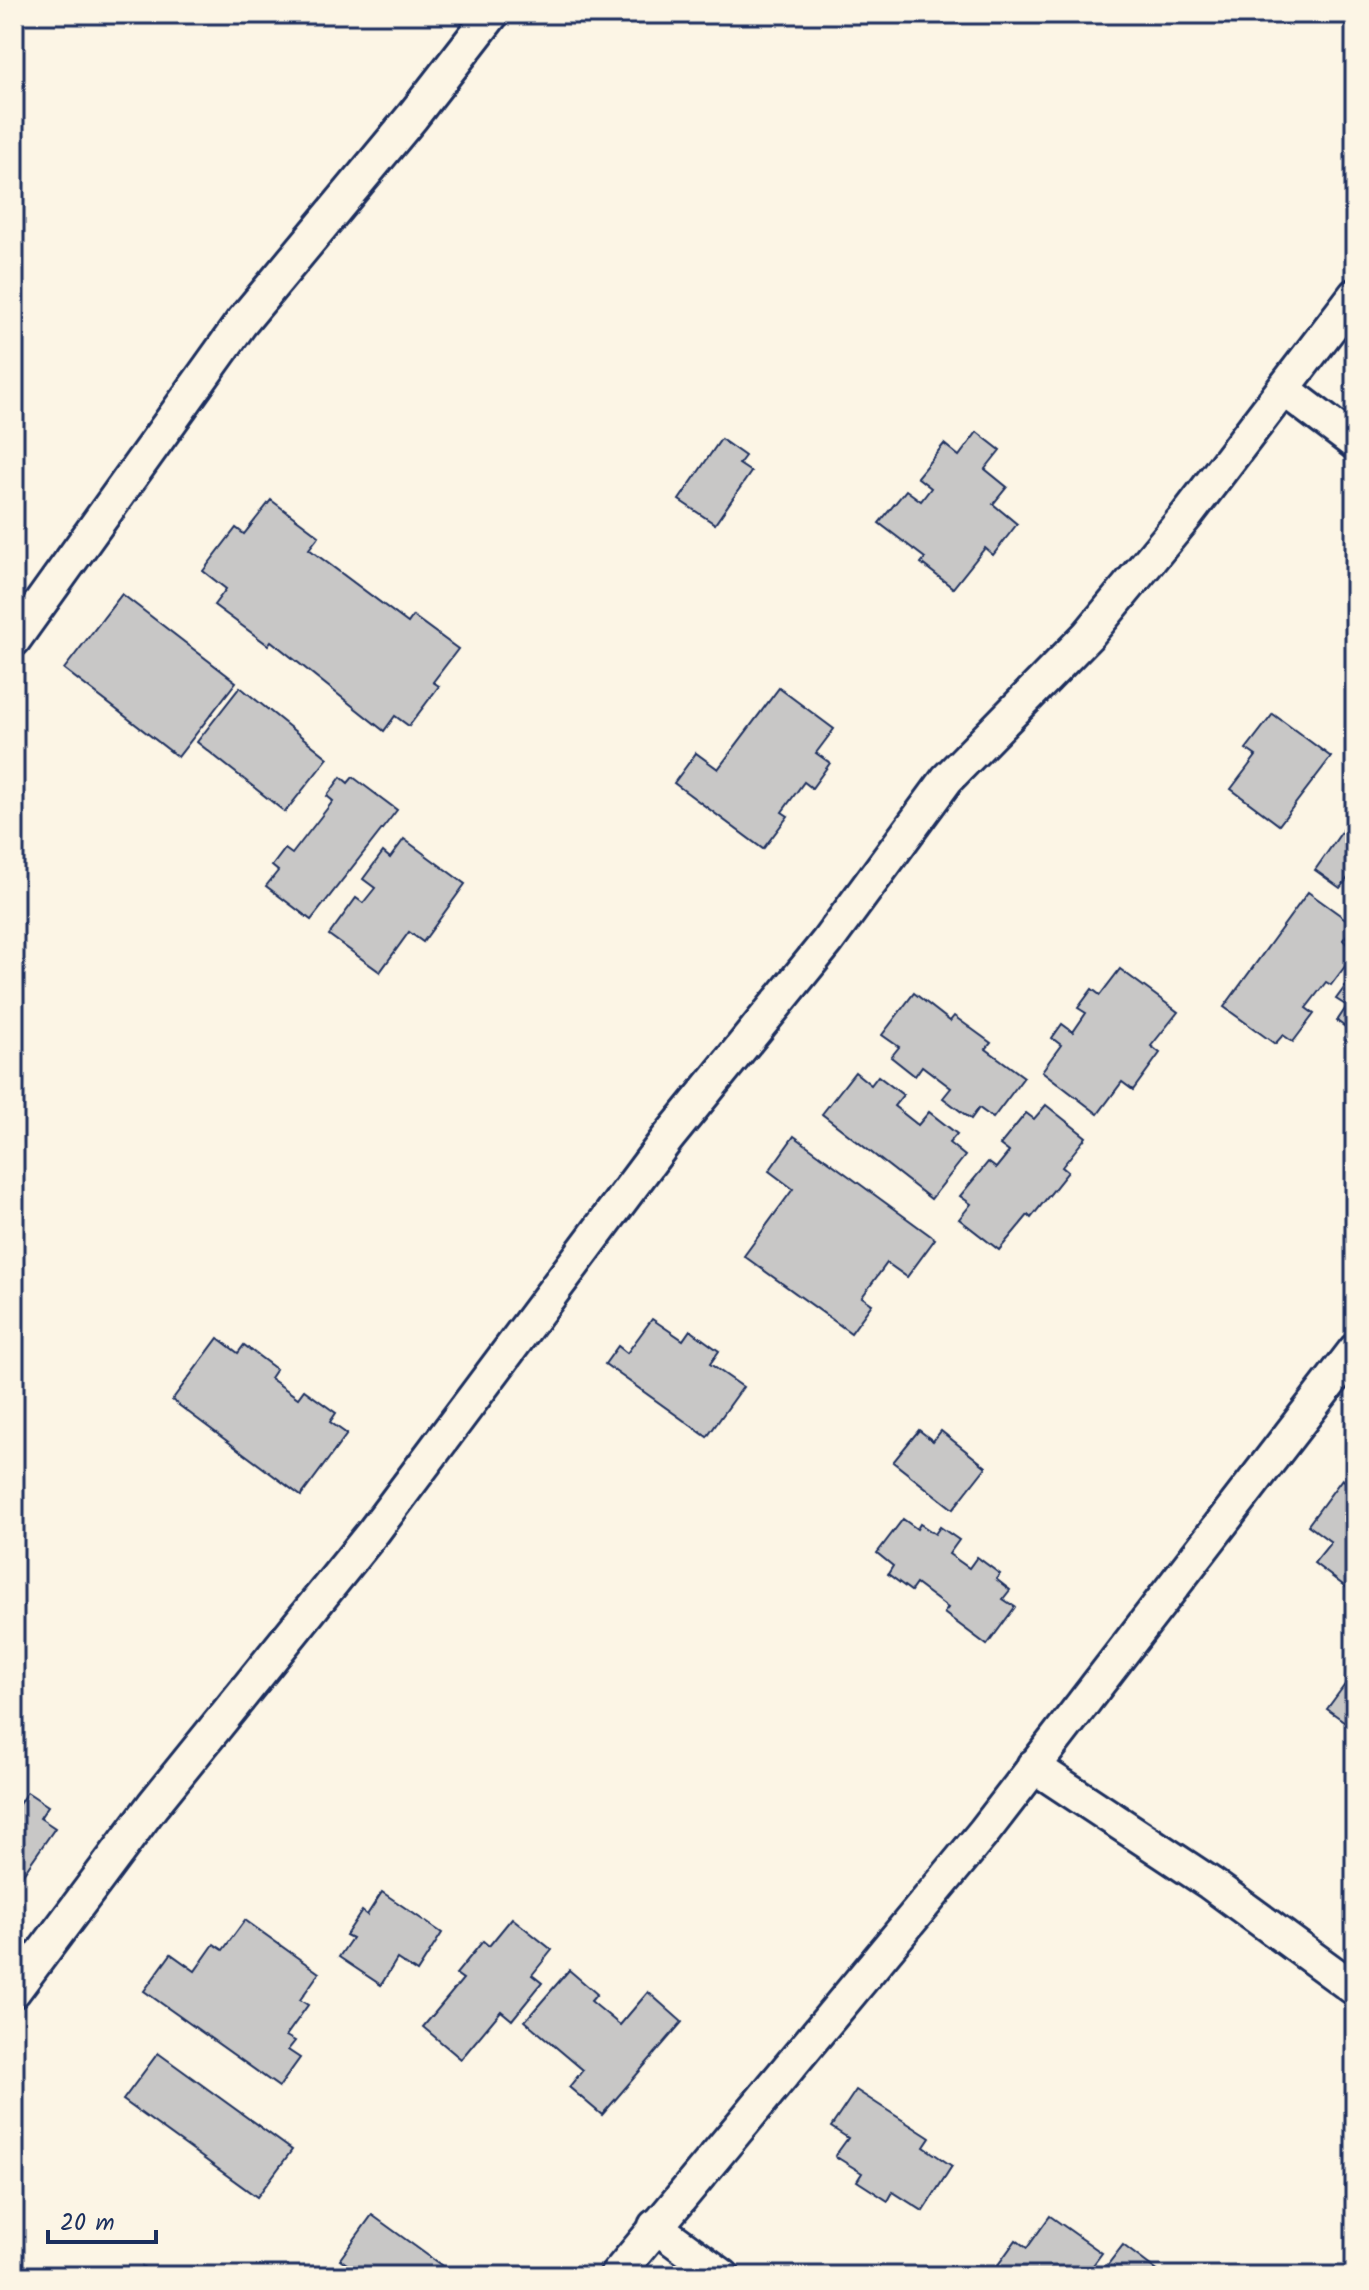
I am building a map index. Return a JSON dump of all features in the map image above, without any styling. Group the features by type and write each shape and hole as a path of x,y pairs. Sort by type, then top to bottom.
{"street":[{"path":"14,640 241,323 412,117 492,14"},
{"path":"14,1991 153,1805 374,1531 667,1139 827,942 947,779 1088,635 1285,390 1355,295"},
{"path":"1285,390 1355,443"},
{"path":"616,2276 984,1832 1355,1350"},
{"path":"1033,1766 1210,1883 1355,1989"},
{"path":"655,2226 723,2276"}],"building":[{"path":"977,432 1000,450 985,469 1007,487 993,504 1017,524 993,555 985,548 953,588 921,563 925,558 879,523 906,490 921,501 931,488 917,477 944,444 959,456"},
{"path":"721,439 745,456 739,464 751,472 715,524 679,500"},
{"path":"271,500 319,536 309,549 408,623 413,616 458,649 433,682 439,686 409,726 395,716 384,731 271,641 268,645 214,605 226,589 203,571 236,528 244,534"},
{"path":"122,594 236,682 178,757 64,669"},
{"path":"240,687 328,758 285,812 197,742"},
{"path":"779,688 834,729 816,753 830,763 812,788 804,782 782,812 788,816 763,849 674,783 696,753 718,769"},
{"path":"1273,714 1331,757 1279,825 1231,789 1256,756 1246,749"},
{"path":"341,777 348,783 353,777 397,810 311,920 266,886 278,871 272,866 285,849 292,854 333,801 327,796"},
{"path":"1355,813 1355,869 1340,888 1315,870"},
{"path":"404,839 465,884 423,942 409,932 380,972 329,935 356,898 363,903 375,888 363,879 383,852 390,858"},
{"path":"1308,892 1354,925 1343,940 1355,953 1331,985 1326,982 1306,1008 1314,1014 1293,1042 1283,1035 1275,1044 1224,1007"},
{"path":"1120,969 1178,1012 1151,1046 1160,1053 1133,1090 1122,1082 1098,1114 1042,1071 1061,1045 1052,1038 1062,1024 1073,1032 1086,1013 1078,1008 1092,989 1100,995"},
{"path":"1355,973 1355,1034 1337,1021 1347,1006 1336,999"},
{"path":"914,993 950,1021 954,1016 991,1043 986,1049 1024,1077 993,1118 979,1108 971,1119 943,1098 951,1088 922,1066 915,1076 891,1057 899,1047 882,1035"},
{"path":"855,1072 871,1085 878,1076 903,1095 894,1106 918,1125 929,1112 957,1134 949,1143 965,1156 931,1199 822,1114"},
{"path":"1046,1105 1086,1137 1062,1167 1068,1172 1031,1218 1028,1215 999,1250 959,1219 971,1204 960,1196 988,1162 996,1168 1009,1152 1000,1145 1026,1113 1034,1119"},
{"path":"794,1136 935,1239 907,1277 887,1263 862,1297 872,1304 851,1333 744,1256 793,1189 769,1171"},
{"path":"652,1319 683,1340 690,1330 719,1351 710,1364 743,1387 707,1437 605,1364 618,1346 627,1353"},
{"path":"218,1338 238,1353 244,1345 276,1369 270,1378 298,1398 304,1390 336,1413 330,1422 347,1434 301,1496 172,1400"},
{"path":"919,1430 933,1441 941,1431 986,1467 953,1509 893,1462"},
{"path":"1342,1479 1355,1489 1355,1594 1314,1563 1331,1542 1308,1525"},
{"path":"903,1519 917,1529 920,1524 935,1534 940,1527 959,1540 949,1554 969,1568 977,1557 1000,1574 996,1579 1010,1590 1003,1599 1015,1607 987,1645 944,1613 948,1608 916,1584 911,1591 888,1574 893,1566 877,1553"},
{"path":"1352,1675 1355,1677 1355,1729 1327,1709"},
{"path":"27,1792 48,1806 40,1818 55,1828 18,1881 14,1878 14,1800 19,1804"},
{"path":"382,1892 442,1933 417,1972 397,1959 381,1985 339,1957 352,1938 346,1935 362,1911 367,1915"},
{"path":"512,1918 552,1950 532,1975 542,1983 512,2020 501,2011 461,2059 423,2027 463,1979 456,1974 483,1941 489,1946"},
{"path":"245,1920 319,1973 300,2000 308,2005 286,2036 295,2041 288,2050 300,2058 279,2087 144,1991 171,1954 195,1971 214,1944 223,1950"},
{"path":"569,1970 597,1994 591,2001 620,2025 648,1992 682,2022 602,2115 569,2087 583,2070 525,2021"},
{"path":"158,2053 292,2150 257,2197 123,2100"},
{"path":"856,2090 930,2138 924,2147 952,2166 923,2211 893,2192 888,2201 857,2181 862,2173 835,2156 848,2138 831,2127"},
{"path":"372,2215 456,2276 363,2276 340,2259"},
{"path":"1050,2216 1102,2253 1085,2276 990,2276 1016,2240 1027,2248"},
{"path":"1123,2245 1164,2276 1099,2276"},
{"path":"142,2266 157,2276 135,2276"}]}
